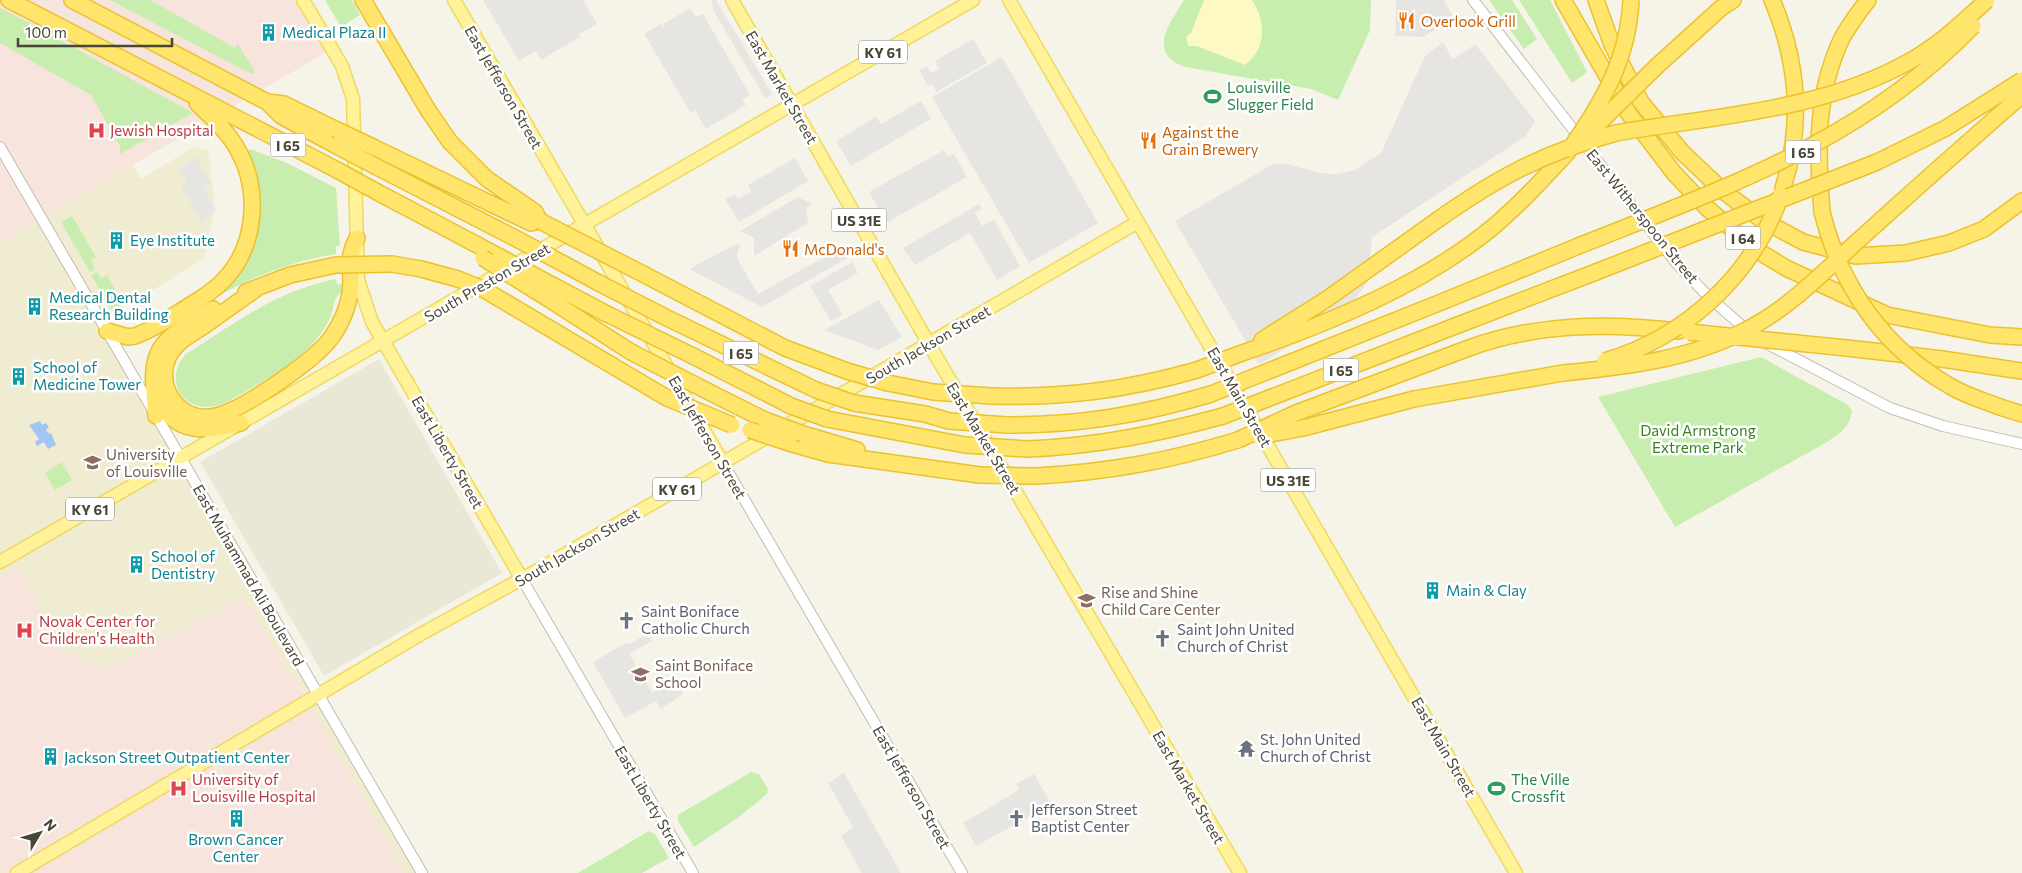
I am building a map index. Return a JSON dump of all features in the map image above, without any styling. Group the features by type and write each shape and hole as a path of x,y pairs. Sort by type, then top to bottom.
{"highway":[{"path":"9,0 187,93 206,106 226,131 241,156 249,178 252,220 247,241 232,270 222,282 204,296 141,334 128,337 107,331"},
{"name":"I 65","path":"72,0 268,102 281,116 376,167 666,317 816,390 854,402 925,414 949,421 1007,425 1052,425 1125,416 1212,394 1764,171 1838,132 1902,89 1960,38 1995,0"},
{"path":"363,0 428,110 450,142 487,179 535,212 540,221 785,348 847,371 888,383 933,392 1039,397 1095,393 1160,380 1197,370 1313,326 1393,290 1426,272 1467,247 1492,228 1536,188 1568,152 1601,122 1724,0"},
{"name":"I 64","path":"1562,0 1629,114 1674,173 1707,208 1758,251 1786,268 1887,315 1972,332 2022,338"},
{"path":"1596,0 1612,45 1641,102 1682,152 1723,190 1762,220 1803,242 1856,256 1906,253 1949,243 1984,229 2022,201"},
{"path":"1568,152 1599,106 1616,70 1626,40 1631,0"},
{"path":"1662,60 1721,8 1733,0"},
{"path":"1562,373 1643,347 1678,328 1707,305 1734,278 1756,247 1776,210 1790,165 1795,104 1789,48 1772,0"},
{"path":"1868,0 1843,38 1828,74 1821,110 1817,155 1822,212 1832,246 1847,281 1867,312 1891,341 1920,366 1943,382 1968,395 2003,408 2022,412"},
{"path":"1242,352 1327,299 1479,190 1522,166 1587,141 1616,133 1802,102 1858,86 1924,52 1946,37 1987,0"},
{"name":"I 65","path":"206,106 240,120 500,257 551,292 605,314 791,406 827,419 965,445 1028,449 1067,447 1132,439 1223,416 1877,162 1954,123 2022,80"},
{"path":"156,416 153,385 155,359 163,344 171,335 241,293 290,275 336,264 392,264 421,269 458,279 495,296 667,398 732,425 828,454 980,475 1036,476 1090,473 1139,466 1190,455 1238,440 1303,428 1414,399 1562,373 1602,369 1687,353 1743,332 1769,317 1809,286 2022,95"},
{"path":"268,102 284,104 531,223 540,221"},
{"path":"444,228 483,258 551,292 631,352 713,394 765,420 803,434 904,463"},
{"path":"256,289 177,345 166,361 164,379 170,398 182,411 198,417 216,416 295,372 315,356 331,338 344,312 350,292 349,254 357,238"},
{"path":"1238,440 1296,413 1469,348 1512,335 1568,326 1605,325 1942,358 2022,362"},
{"path":"1942,358 2022,371"},
{"path":"153,385 161,406 171,417 182,424 194,429 212,430 241,423"}],"main road":[{"name":"East Liberty Street","path":"303,0 342,66 353,99 358,280 372,322 522,579"},
{"name":"East Jefferson Street","path":"454,0 723,463"},
{"name":"East Market Street","path":"732,0 929,344 1240,873"},
{"name":"South Preston Street","path":"0,562 973,0"},
{"name":"East Main Street","path":"1009,0 1516,873"},
{"name":"South Jackson Street","path":"17,873 421,634 522,579 1138,222"}],"street":[{"name":"East Witherspoon Street","path":"1473,0 1677,264 1710,298 1753,336 1890,408 1943,426 2022,444"},
{"name":"East Muhammad Ali Boulevard","path":"0,147 422,873"},
{"name":"East Jefferson Street","path":"723,463 962,873"},
{"name":"East Liberty Street","path":"522,579 693,873"}],"shaded area":[{"name":"Jewish Hospital","path":"0,0 303,0 332,49 0,242"},
{"path":"483,0 583,0 597,24 579,34 580,37 541,60 536,51 519,61"},
{"path":"712,0 716,0 772,94 765,98 713,10"},
{"path":"1396,0 1444,0 1454,19 1423,37 1395,36"},
{"path":"690,8 696,17 703,14 750,95 742,100 746,105 706,129 695,110 691,113 644,34 661,24 665,31 663,24"},
{"path":"973,39 987,63 936,92 932,84 928,86 919,70 927,66 931,73 939,69 935,61"},
{"path":"1443,42 1453,60 1475,44 1535,121 1526,136 1372,237 1367,282 1346,313 1259,364 1175,221 1273,164 1287,164 1320,173 1335,174 1355,170 1381,153 1425,56"},
{"name":"University of Louisville","path":"0,45 88,91 141,179 192,148 208,150 215,205 205,257 152,291 100,317 422,873 0,873"},
{"path":"1002,57 1098,223 1029,263 932,97"},
{"path":"921,101 931,119 851,166 836,141 876,117 881,124"},
{"path":"944,150 948,157 954,154 967,177 886,223 869,192"},
{"path":"196,157 212,184 204,188 216,211 201,221 181,187 187,183 179,168"},
{"path":"795,158 808,181 739,222 725,199 735,194 738,199 751,192 748,185"},
{"path":"798,197 812,204 806,208 808,223 754,256 754,238 740,231"},
{"path":"979,204 982,209 975,213 982,226 994,220 1020,266 997,280 970,233 915,265 903,248"},
{"path":"738,243 740,246 737,254 738,260 758,294 839,249 849,257 762,307 689,269"},
{"path":"852,262 858,273 828,290 843,315 831,321 810,286"},
{"path":"879,300 902,337 878,350 824,330"},
{"path":"379,359 502,573 324,676 200,462"},
{"name":"University of Louisville Hospital","path":"19,566 61,652 107,669 243,598 312,709 404,873 4,873 0,866 0,577"},
{"path":"647,634 652,641 629,654 636,665 630,669 640,685 646,682 652,693 675,680 683,694 661,709 656,701 625,718 593,662 626,643 630,644"},
{"path":"844,773 901,873 862,873 841,836 853,827 828,783"},
{"path":"1034,774 1052,805 976,846 963,823 1019,790 1016,784"}],"green space":[{"path":"110,0 150,0 235,48 238,44 255,72 252,74"},
{"path":"325,0 352,0 360,15 341,27"},
{"path":"1184,0 1371,0 1370,30 1338,100 1311,89 1185,67 1173,61 1166,54 1164,46 1165,37 1168,27"},
{"path":"1489,0 1512,0 1537,39 1524,49"},
{"path":"1519,0 1550,0 1587,72 1572,83"},
{"path":"0,8 193,113 120,154 120,146 91,95 0,43"},
{"path":"250,149 287,163 336,188 340,246 336,246 336,254 285,266 241,284 209,300 225,287 258,198 248,151"},
{"path":"72,216 96,257 91,260 95,269 90,272 61,222"},
{"path":"97,272 101,279 107,275 122,303 121,307 113,312 91,275"},
{"path":"336,279 337,285 346,283 336,298 330,318 313,344 280,371 226,403 215,406 203,407 193,404 179,392 176,374 179,364 186,354 240,319 276,300 315,284"},
{"name":"David Armstrong Extreme Park","path":"1761,357 1848,405 1852,411 1847,425 1840,433 1827,442 1675,527 1598,397"},
{"path":"62,462 72,480 55,490 45,473"},
{"path":"751,772 759,774 768,789 767,794 739,817 694,847 678,821 678,815"},
{"path":"649,831 655,834 669,858 642,873 578,873"}],"sand":[{"path":"1204,0 1252,0 1260,17 1262,34 1257,51 1245,65 1197,46 1188,46 1186,37 1191,33"}],"water":[{"path":"40,421 42,425 46,423 49,427 46,430 49,434 51,433 56,445 48,449 44,442 37,446 35,442 39,439 29,425"}],"place":[{"name":"Overlook Grill","path":"1407,21"},
{"name":"Medical Plaza II","path":"268,32"},
{"name":"Louisville Slugger Field","path":"1213,96"},
{"name":"Jewish Hospital","path":"96,130"},
{"name":"Against the Grain Brewery","path":"1148,141"},
{"name":"Eye Institute","path":"116,240"},
{"name":"McDonald's","path":"790,249"},
{"name":"Medical Dental Research Building","path":"35,306"},
{"name":"School of Medicine Tower","path":"19,376"},
{"name":"University of Louisville","path":"92,463"},
{"name":"School of Dentistry","path":"137,565"},
{"name":"Main & Clay","path":"1432,590"},
{"name":"Rise and Shine Child Care Center","path":"1087,601"},
{"name":"Saint Boniface Catholic Church","path":"627,620"},
{"name":"Novak Center for Children's Health","path":"25,630"},
{"name":"Saint John United Church of Christ","path":"1163,638"},
{"name":"Saint Boniface School","path":"641,674"},
{"name":"St. John United Church of Christ","path":"1246,748"},
{"name":"Jackson Street Outpatient Center","path":"50,757"},
{"name":"University of Louisville Hospital","path":"178,788"},
{"name":"The Ville Crossfit","path":"1497,788"},
{"name":"Brown Cancer Center","path":"236,818"},
{"name":"Jefferson Street Baptist Center","path":"1017,818"}]}
